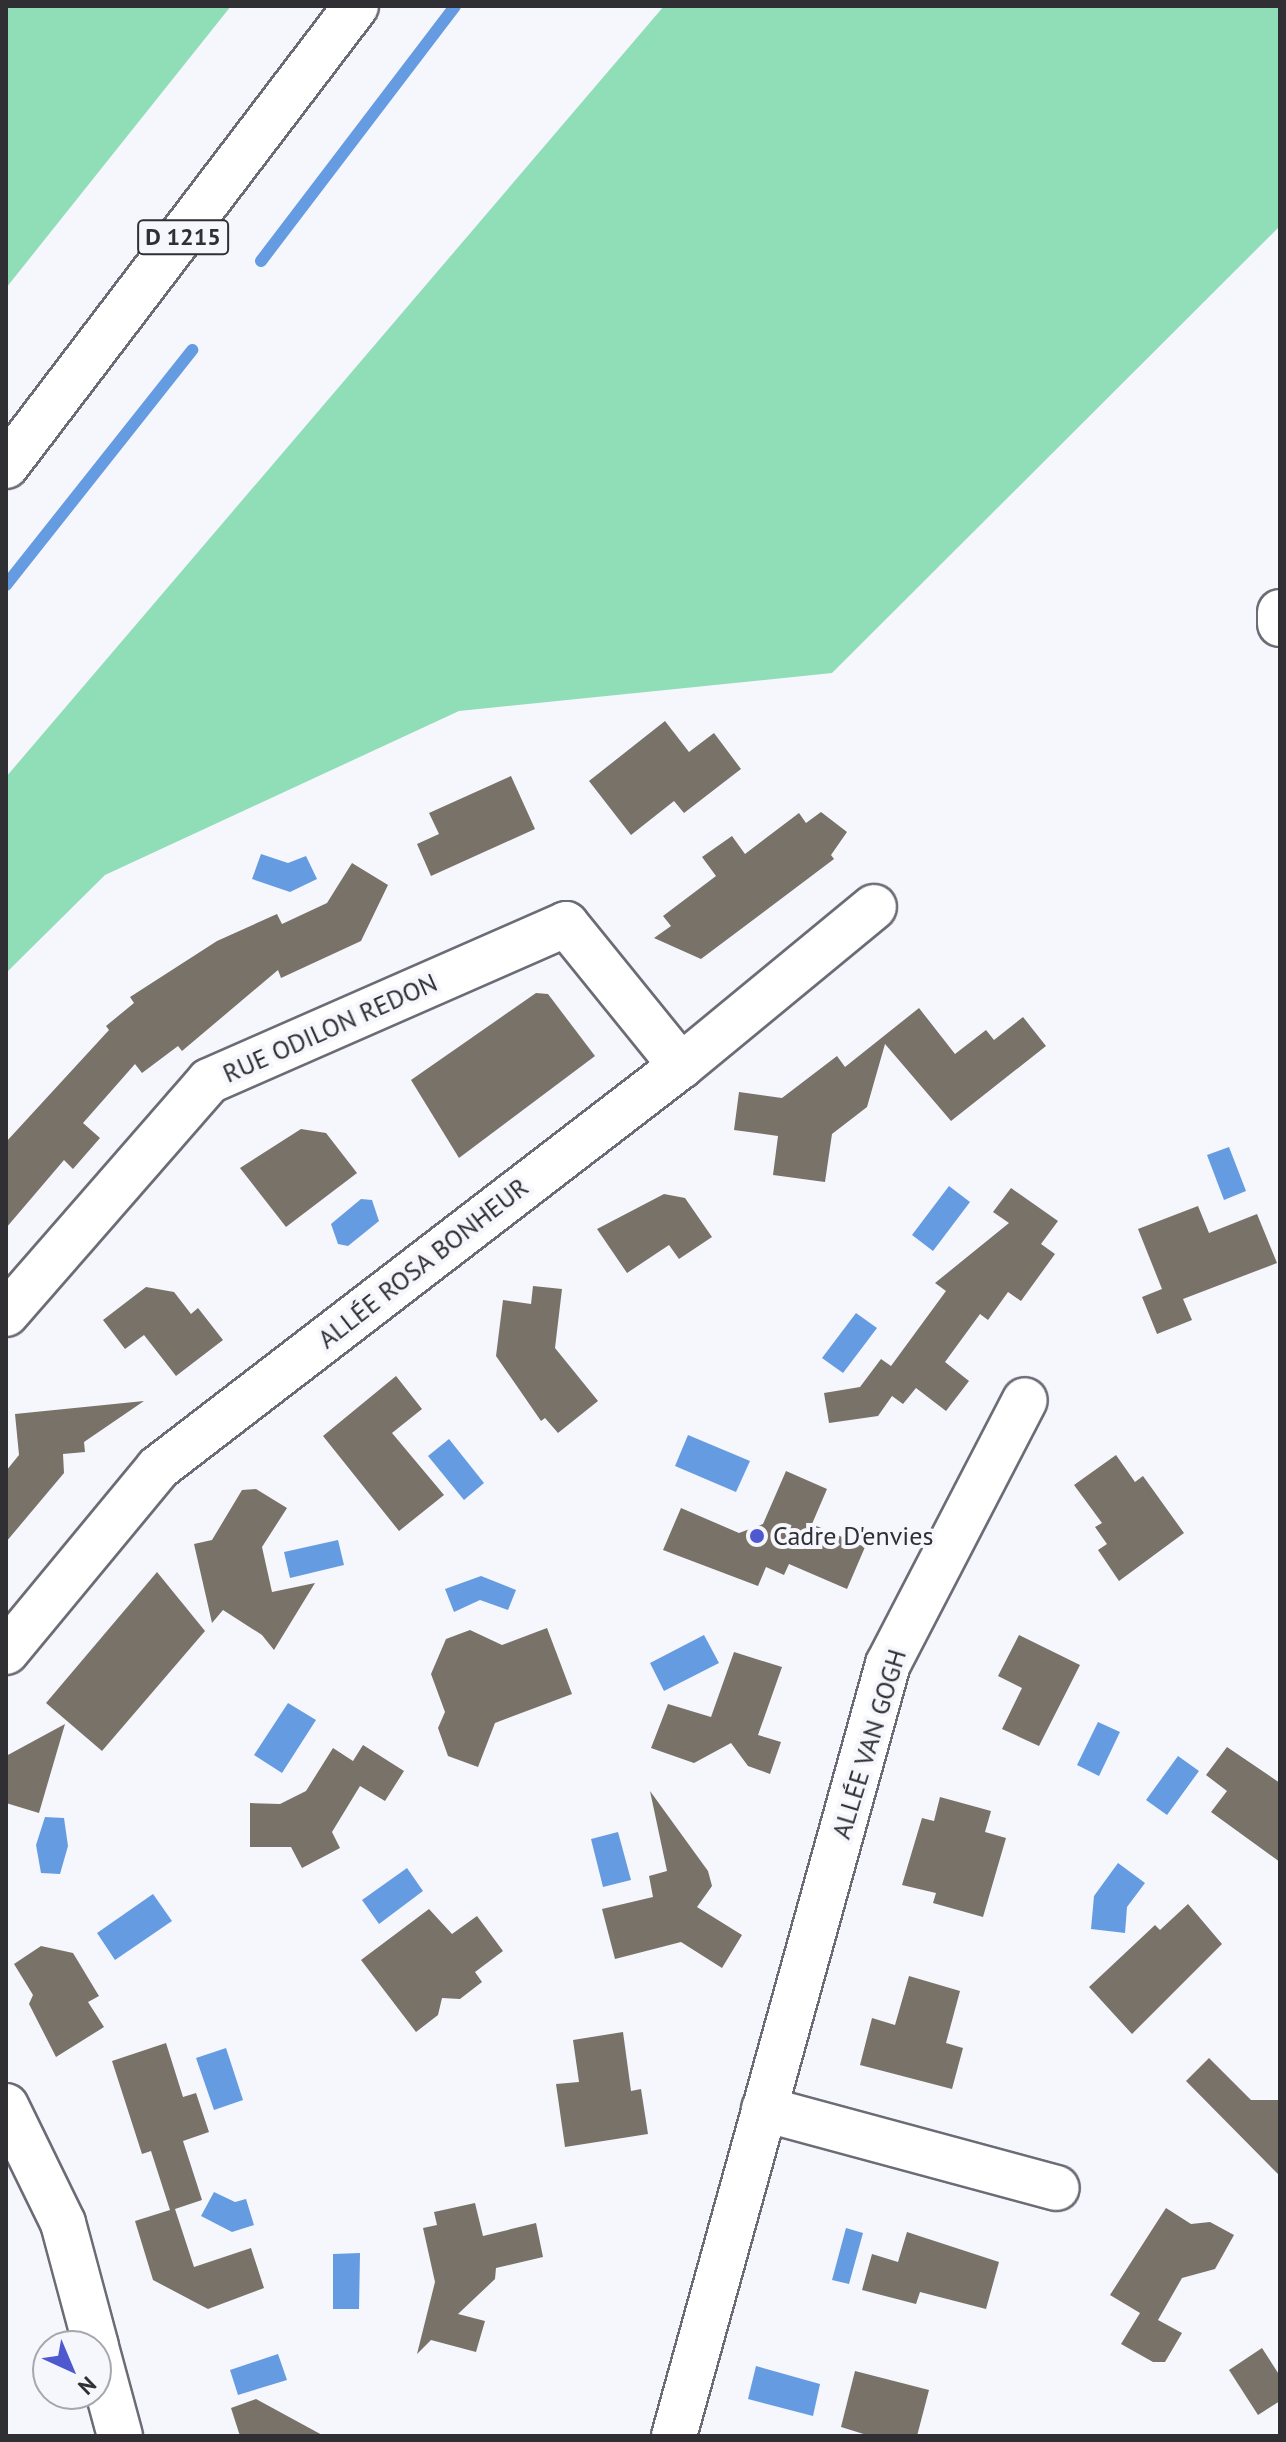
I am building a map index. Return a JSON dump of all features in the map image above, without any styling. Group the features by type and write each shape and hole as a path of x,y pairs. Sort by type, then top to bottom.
{"street":[{"name":"D 1215","path":"6,466 356,6"},
{"path":"1280,612 1280,624"},
{"name":"ALLÉE ROSA BONHEUR","path":"6,1652 158,1468 681,1066 874,907"},
{"name":"RUE ODILON REDON","path":"6,1314 209,1081 566,924 681,1066"},
{"name":"ALLÉE VAN GOGH","path":"674,2436 888,1664 1025,1400"},
{"path":"6,2106 63,2223 92,2330"},
{"path":"764,2109 1057,2188"},
{"path":"112,2406 120,2436"}],"green space":[{"path":"6,6 231,6 6,288"},
{"path":"664,6 1280,6 1280,226 832,673 459,711 105,875 6,973 6,777"}],"water":[{"path":"261,854 288,863 306,856 317,879 290,892 252,879"},
{"path":"1229,1147 1246,1191 1224,1200 1207,1155"},
{"path":"949,1186 970,1202 933,1251 912,1235"},
{"path":"361,1199 372,1200 379,1221 348,1246 338,1244 331,1224"},
{"path":"856,1313 877,1328 843,1373 822,1358"},
{"path":"688,1435 750,1461 736,1492 675,1466"},
{"path":"449,1439 484,1483 464,1500 428,1456"},
{"path":"338,1540 344,1565 290,1578 284,1552"},
{"path":"481,1576 516,1590 508,1610 480,1600 454,1612 445,1589"},
{"path":"704,1635 719,1663 664,1691 650,1663"},
{"path":"288,1703 316,1720 282,1773 254,1755"},
{"path":"1098,1722 1120,1732 1099,1776 1077,1765"},
{"path":"1178,1756 1199,1771 1167,1815 1146,1800"},
{"path":"45,1817 64,1818 68,1846 60,1874 41,1873 36,1845"},
{"path":"618,1832 631,1880 603,1887 591,1839"},
{"path":"1118,1863 1145,1883 1127,1907 1125,1933 1091,1929 1094,1896"},
{"path":"407,1868 423,1891 379,1924 362,1900"},
{"path":"153,1894 172,1921 115,1960 97,1933"},
{"path":"226,2048 243,2100 214,2110 196,2058"},
{"path":"214,2192 235,2202 246,2199 254,2225 232,2232 201,2216"},
{"path":"846,2228 863,2233 849,2284 832,2280"},
{"path":"360,2253 359,2309 333,2309 333,2254"},
{"path":"278,2354 287,2380 238,2395 230,2370"},
{"path":"756,2366 820,2384 813,2416 748,2399"}],"building":[{"path":"665,721 689,752 714,733 741,769 684,813 674,801 631,835 589,781"},
{"path":"511,776 535,829 431,876 417,844 439,834 429,813"},
{"path":"821,812 847,832 831,855 834,859 701,959 654,938 671,926 663,916 716,876 702,857 732,836 745,854 799,813 806,823"},
{"path":"352,863 388,885 361,941 281,978 278,970 182,1051 178,1046 142,1073 135,1064 83,1123 100,1138 73,1169 64,1160 6,1228 6,1142 109,1030 106,1026 134,1003 130,997 217,941 277,914 282,924 327,903"},
{"path":"536,993 548,994 595,1056 459,1158 411,1080"},
{"path":"919,1008 955,1054 986,1030 994,1040 1023,1017 1046,1046 951,1121 885,1044 867,1107 832,1134 825,1182 773,1175 778,1136 734,1130 739,1092 782,1098 837,1056 845,1067"},
{"path":"301,1129 326,1133 357,1173 286,1227 240,1168"},
{"path":"1011,1188 1058,1221 1041,1244 1055,1254 1021,1301 1008,1292 988,1320 980,1314 945,1362 969,1381 946,1411 916,1388 903,1404 892,1396 878,1416 829,1423 824,1393 860,1387 881,1359 891,1366 946,1291 935,1283 1009,1223 993,1212"},
{"path":"664,1194 685,1198 712,1237 679,1259 669,1245 627,1273 597,1229"},
{"path":"1198,1206 1209,1233 1257,1214 1277,1263 1183,1299 1192,1320 1157,1334 1142,1297 1162,1289 1138,1229"},
{"path":"533,1286 562,1289 555,1348 598,1401 558,1433 545,1418 541,1421 496,1356 503,1300 531,1304"},
{"path":"146,1287 174,1292 191,1314 198,1308 223,1340 176,1376 144,1335 125,1349 103,1320"},
{"path":"396,1376 422,1409 392,1433 444,1495 399,1531 323,1436"},
{"path":"144,1401 84,1442 85,1452 63,1454 64,1473 6,1542 6,1471 19,1455 15,1414"},
{"path":"1116,1455 1135,1482 1143,1476 1184,1533 1119,1581 1098,1550 1107,1544 1095,1527 1102,1523 1074,1485"},
{"path":"786,1471 827,1489 812,1524 865,1547 847,1589 789,1564 784,1575 766,1567 758,1586 663,1550 681,1508 739,1533 763,1524"},
{"path":"256,1489 287,1508 262,1547 272,1592 315,1583 274,1650 262,1635 223,1610 212,1623 194,1544 212,1540 242,1490"},
{"path":"157,1572 205,1631 102,1751 46,1703"},
{"path":"547,1628 572,1694 495,1723 478,1767 448,1756 438,1728 445,1712 431,1674 446,1639 470,1630 502,1645"},
{"path":"1019,1635 1080,1665 1039,1746 1002,1729 1022,1688 998,1676"},
{"path":"734,1652 782,1667 758,1735 781,1742 770,1774 748,1766 731,1743 694,1763 651,1748 668,1704 711,1717"},
{"path":"65,1724 39,1813 6,1803 6,1756"},
{"path":"363,1745 404,1771 385,1801 360,1786 332,1832 340,1848 302,1868 291,1847 250,1847 250,1803 280,1804 306,1791 333,1748 353,1761"},
{"path":"1227,1747 1280,1783 1280,1862 1211,1812 1227,1791 1206,1775"},
{"path":"650,1791 708,1871 712,1886 697,1907 742,1935 722,1968 681,1942 615,1959 602,1909 653,1897 649,1876 667,1871"},
{"path":"940,1797 991,1811 985,1832 1006,1838 983,1917 933,1903 936,1893 902,1885 922,1818 934,1821"},
{"path":"1188,1904 1222,1944 1132,2034 1089,1987 1155,1925 1160,1930"},
{"path":"429,1909 452,1934 477,1916 503,1951 475,1972 482,1982 460,1999 442,1998 438,2015 416,2032 361,1960"},
{"path":"41,1946 73,1953 99,1996 88,2002 104,2027 56,2057 29,2004 33,1995 14,1964"},
{"path":"909,1976 960,1991 946,2043 963,2048 952,2089 860,2065 872,2018 895,2025"},
{"path":"623,2032 631,2091 641,2089 648,2134 565,2147 556,2084 579,2082 573,2040"},
{"path":"166,2043 183,2097 196,2093 209,2132 183,2141 202,2200 175,2209 194,2267 251,2248 264,2288 208,2309 153,2280 135,2221 170,2210 151,2151 142,2154 112,2061"},
{"path":"1209,2058 1251,2100 1280,2100 1280,2176 1186,2081"},
{"path":"475,2203 483,2236 536,2223 543,2257 496,2268 495,2279 458,2314 485,2321 476,2352 431,2340 417,2354 435,2282 423,2228 437,2225 434,2212"},
{"path":"1166,2208 1191,2224 1210,2222 1234,2235 1215,2269 1182,2278 1158,2320 1182,2333 1165,2362 1153,2362 1121,2344 1140,2313 1110,2295"},
{"path":"907,2232 999,2262 986,2309 920,2292 916,2304 862,2290 872,2254 898,2262"},
{"path":"1262,2348 1280,2376 1280,2401 1258,2415 1229,2370"},
{"path":"855,2371 929,2390 917,2436 870,2436 841,2427"},
{"path":"256,2399 324,2436 240,2436 231,2408"}],"waterway":[{"path":"261,261 455,6"},
{"path":"6,585 192,350"}],"place":[{"name":"Cadre D'envies","path":"757,1536"}]}
